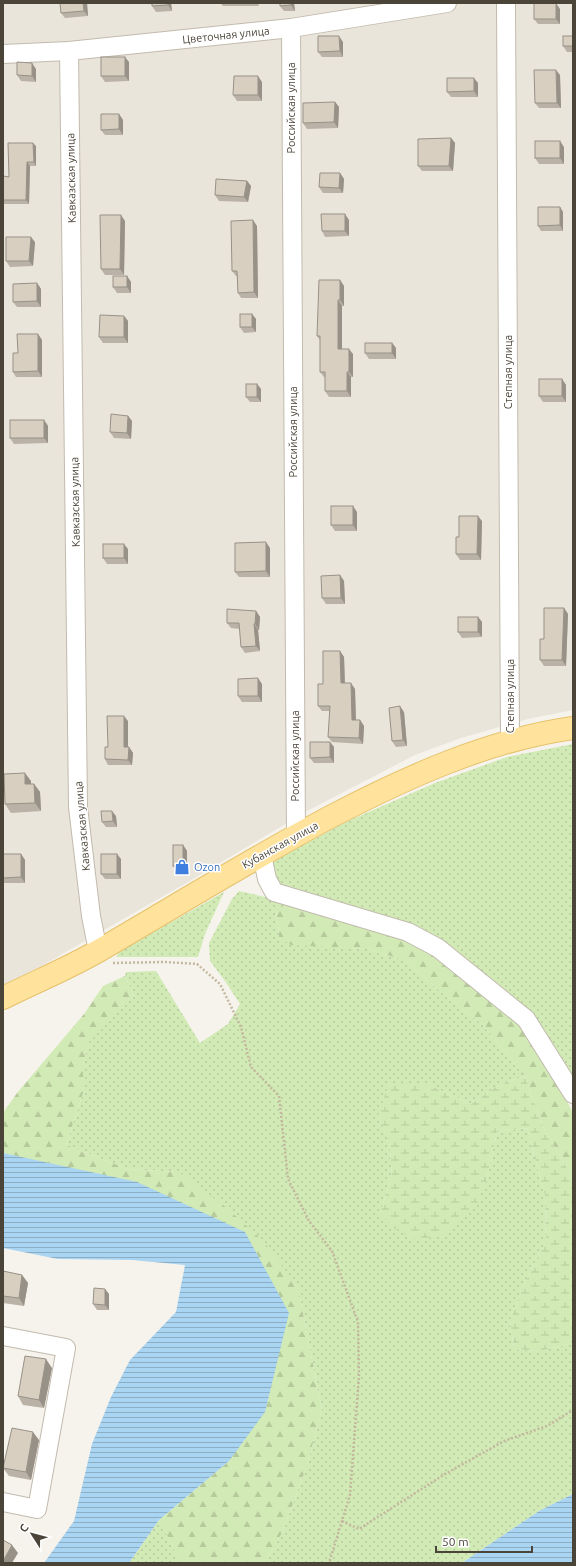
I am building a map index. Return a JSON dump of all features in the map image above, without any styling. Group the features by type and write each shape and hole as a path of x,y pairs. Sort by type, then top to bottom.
{"main road":[{"name":"Кубанская улица","path":"3,998 98,951 262,855 386,789 432,768 510,741 573,728"}],"street":[{"name":"Цветочная улица","path":"3,54 69,51 291,28 447,3"},
{"name":"Степная улица","path":"506,3 510,741"},
{"name":"Российская улица","path":"291,28 296,836"},
{"name":"Кавказская улица","path":"69,51 78,806 91,916 98,951"},
{"path":"262,855 268,879 274,892 408,932 438,948 526,1019 573,1094"},
{"path":"3,1336 66,1348 38,1510 3,1502"}],"path":[{"path":"98,951 110,963 165,962 197,964 220,984 241,1026 251,1067 279,1096 288,1180 308,1221 332,1251 358,1322 358,1376 350,1495 329,1563"},
{"path":"342,1521 359,1529 445,1474 504,1441 547,1426 573,1410"}],"shaded area":[{"path":"3,3 573,3 573,710 528,719 461,738 415,755 309,810 188,882 43,965 3,985"}],"green space":[{"path":"573,744 573,1079 550,1042 284,891 268,864 348,821 435,783 507,757"},
{"path":"239,891 283,901 292,905 276,911 279,938 291,944 367,949 404,960 448,998 482,1024 525,1076 497,1086 471,1104 429,1085 378,1116 389,1141 392,1173 380,1214 486,1182 497,1132 527,1128 545,1196 546,1241 523,1286 510,1321 514,1349 540,1351 573,1343 573,1494 539,1511 462,1563 265,1563 283,1531 306,1468 322,1410 298,1288 179,1172 128,1169 66,1145 83,1093 83,1065 89,1041 134,996 125,976 126,972 156,971 200,1043 228,1024 240,1004 210,961 209,943 232,899"},
{"path":"224,892 205,934 198,957 116,957 119,952"},
{"path":"292,905 415,943 453,968 509,1014 544,1056 573,1113 573,1179 542,1125 525,1076 482,1024 448,998 404,960 367,949 291,945 279,938 276,910"},
{"path":"125,976 134,996 89,1042 83,1065 83,1093 66,1145 128,1169 179,1172 227,1208 264,1242 298,1288 322,1410 306,1468 283,1531 265,1563 175,1563 175,1551 159,1520 229,1461 289,1313 45,1163 3,1153 3,1113 17,1093 84,1014 103,986"},
{"path":"525,1076 542,1125 573,1179 573,1343 540,1351 514,1349 510,1321 523,1286 546,1241 545,1196 527,1128 497,1132 486,1182 475,1208 442,1235 417,1240 393,1228 380,1214 392,1173 389,1141 378,1116 389,1083 429,1085 471,1104 497,1086"},
{"path":"159,1520 175,1551 175,1563 129,1563"}],"water":[{"path":"3,1153 137,1182 245,1232 289,1313 265,1412 229,1461 159,1520 129,1563 44,1563 74,1521 92,1444 111,1397 130,1360 176,1312 185,1265 132,1260 58,1259 3,1248"},
{"path":"573,1494 573,1563 462,1563 539,1511"}],"building":[{"path":"60,3 83,3 84,11 61,13"},
{"path":"152,3 168,3 168,5 152,6"},
{"path":"280,3 291,3 291,5 280,6"},
{"path":"534,3 556,3 556,19 534,19"},
{"path":"318,36 339,36 340,51 318,52"},
{"path":"563,36 573,36 573,46 563,46"},
{"path":"101,57 125,57 125,76 101,76"},
{"path":"17,62 32,63 32,76 17,75"},
{"path":"534,70 556,70 557,103 535,103"},
{"path":"234,76 258,76 258,95 233,95"},
{"path":"447,78 474,78 474,91 447,92"},
{"path":"335,102 334,122 303,123 303,103"},
{"path":"101,114 119,114 119,129 101,130"},
{"path":"451,138 449,166 418,166 418,139"},
{"path":"535,141 560,141 560,158 535,158"},
{"path":"8,143 33,143 34,162 27,162 26,200 3,200 3,176 9,177"},
{"path":"320,173 340,173 339,188 319,187"},
{"path":"216,179 247,181 244,197 215,195"},
{"path":"538,207 560,207 560,225 538,226"},
{"path":"321,214 345,214 345,231 322,231"},
{"path":"100,215 121,215 120,269 101,269"},
{"path":"253,220 254,292 238,293 237,271 232,271 231,221"},
{"path":"6,237 31,237 29,261 6,261"},
{"path":"113,276 127,276 127,287 113,287"},
{"path":"319,280 340,280 340,300 338,300 338,349 349,349 347,391 325,391 325,372 320,372 320,336 317,336"},
{"path":"37,283 37,301 13,302 13,284"},
{"path":"240,314 252,314 252,327 240,327"},
{"path":"100,315 124,316 124,337 99,337"},
{"path":"17,334 38,334 38,371 13,372 13,353 18,353"},
{"path":"365,343 392,343 392,353 365,353"},
{"path":"539,379 562,379 562,396 539,396"},
{"path":"246,384 257,384 257,397 246,397"},
{"path":"111,414 128,416 127,433 110,432"},
{"path":"10,420 44,420 44,438 10,438"},
{"path":"331,506 353,506 353,525 331,525"},
{"path":"459,516 478,516 477,554 456,554 456,537 459,537"},
{"path":"266,542 266,571 235,572 235,543"},
{"path":"103,544 124,544 124,558 103,558"},
{"path":"340,575 341,598 322,598 321,576"},
{"path":"544,608 564,608 562,660 540,660 540,639 544,639"},
{"path":"227,609 256,611 254,624 256,646 241,647 239,623 227,623"},
{"path":"458,617 478,617 478,632 458,632"},
{"path":"323,651 340,651 341,683 351,683 352,720 360,720 359,738 328,737 330,706 318,706 318,684 323,684"},
{"path":"258,678 258,696 238,696 238,679"},
{"path":"400,706 403,740 392,741 389,708"},
{"path":"107,716 124,716 124,747 129,747 128,760 105,759 105,747 108,747"},
{"path":"310,742 330,742 330,757 310,758"},
{"path":"25,773 25,784 34,784 35,803 5,804 4,774"},
{"path":"101,811 112,811 113,821 102,822"},
{"path":"173,845 183,845 183,866 173,866"},
{"path":"3,854 21,854 21,877 3,878"},
{"path":"101,854 117,854 117,874 101,874"},
{"path":"3,1271 22,1275 19,1298 3,1296"},
{"path":"94,1288 105,1289 105,1305 93,1304"},
{"path":"25,1356 46,1359 39,1400 18,1396"},
{"path":"12,1428 33,1432 26,1472 3,1468"},
{"path":"3,1540 12,1545 3,1561"}],"place":[{"name":"Ozon","path":"182,867"}]}
